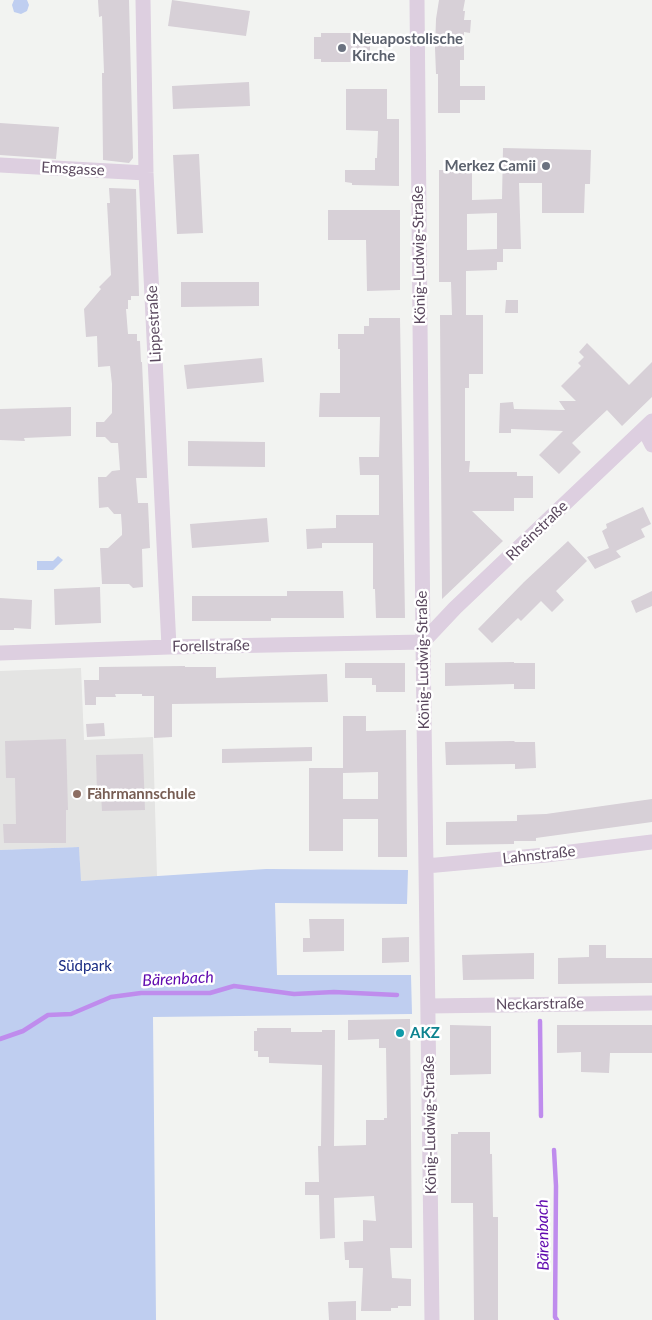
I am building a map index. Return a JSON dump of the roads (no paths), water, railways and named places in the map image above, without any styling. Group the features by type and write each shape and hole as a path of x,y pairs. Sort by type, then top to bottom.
{"street":[{"name":"Lippestraße","path":"143,0 146,173 169,647"},
{"name":"König-Ludwig-Straße","path":"417,0 432,1320"},
{"name":"Emsgasse","path":"0,165 146,173"},
{"name":"Rheinstraße","path":"423,642 455,608 648,425"},
{"path":"648,425 652,446"},
{"name":"Forellstraße","path":"0,653 169,647 423,642"},
{"name":"Lahnstraße","path":"426,866 546,855 652,842"},
{"name":"Neckarstraße","path":"428,1006 652,1003"}],"waterway":[{"name":"Bärenbach","path":"0,1039 23,1031 48,1015 71,1014 111,997 141,993 210,993 234,986 294,994 334,992 397,995"},
{"name":"Bärenbach","path":"540,1021 541,1116"},
{"name":"Bärenbach","path":"554,1150 556,1186 555,1317 557,1320"}],"place":[{"name":"Neuapostolische Kirche","path":"342,48"},
{"name":"Merkez Camii","path":"546,166"},
{"name":"Fährmannschule","path":"77,794"},
{"name":"AKZ","path":"400,1033"}],"park label":[{"name":"Südpark","path":"85,966"}]}
